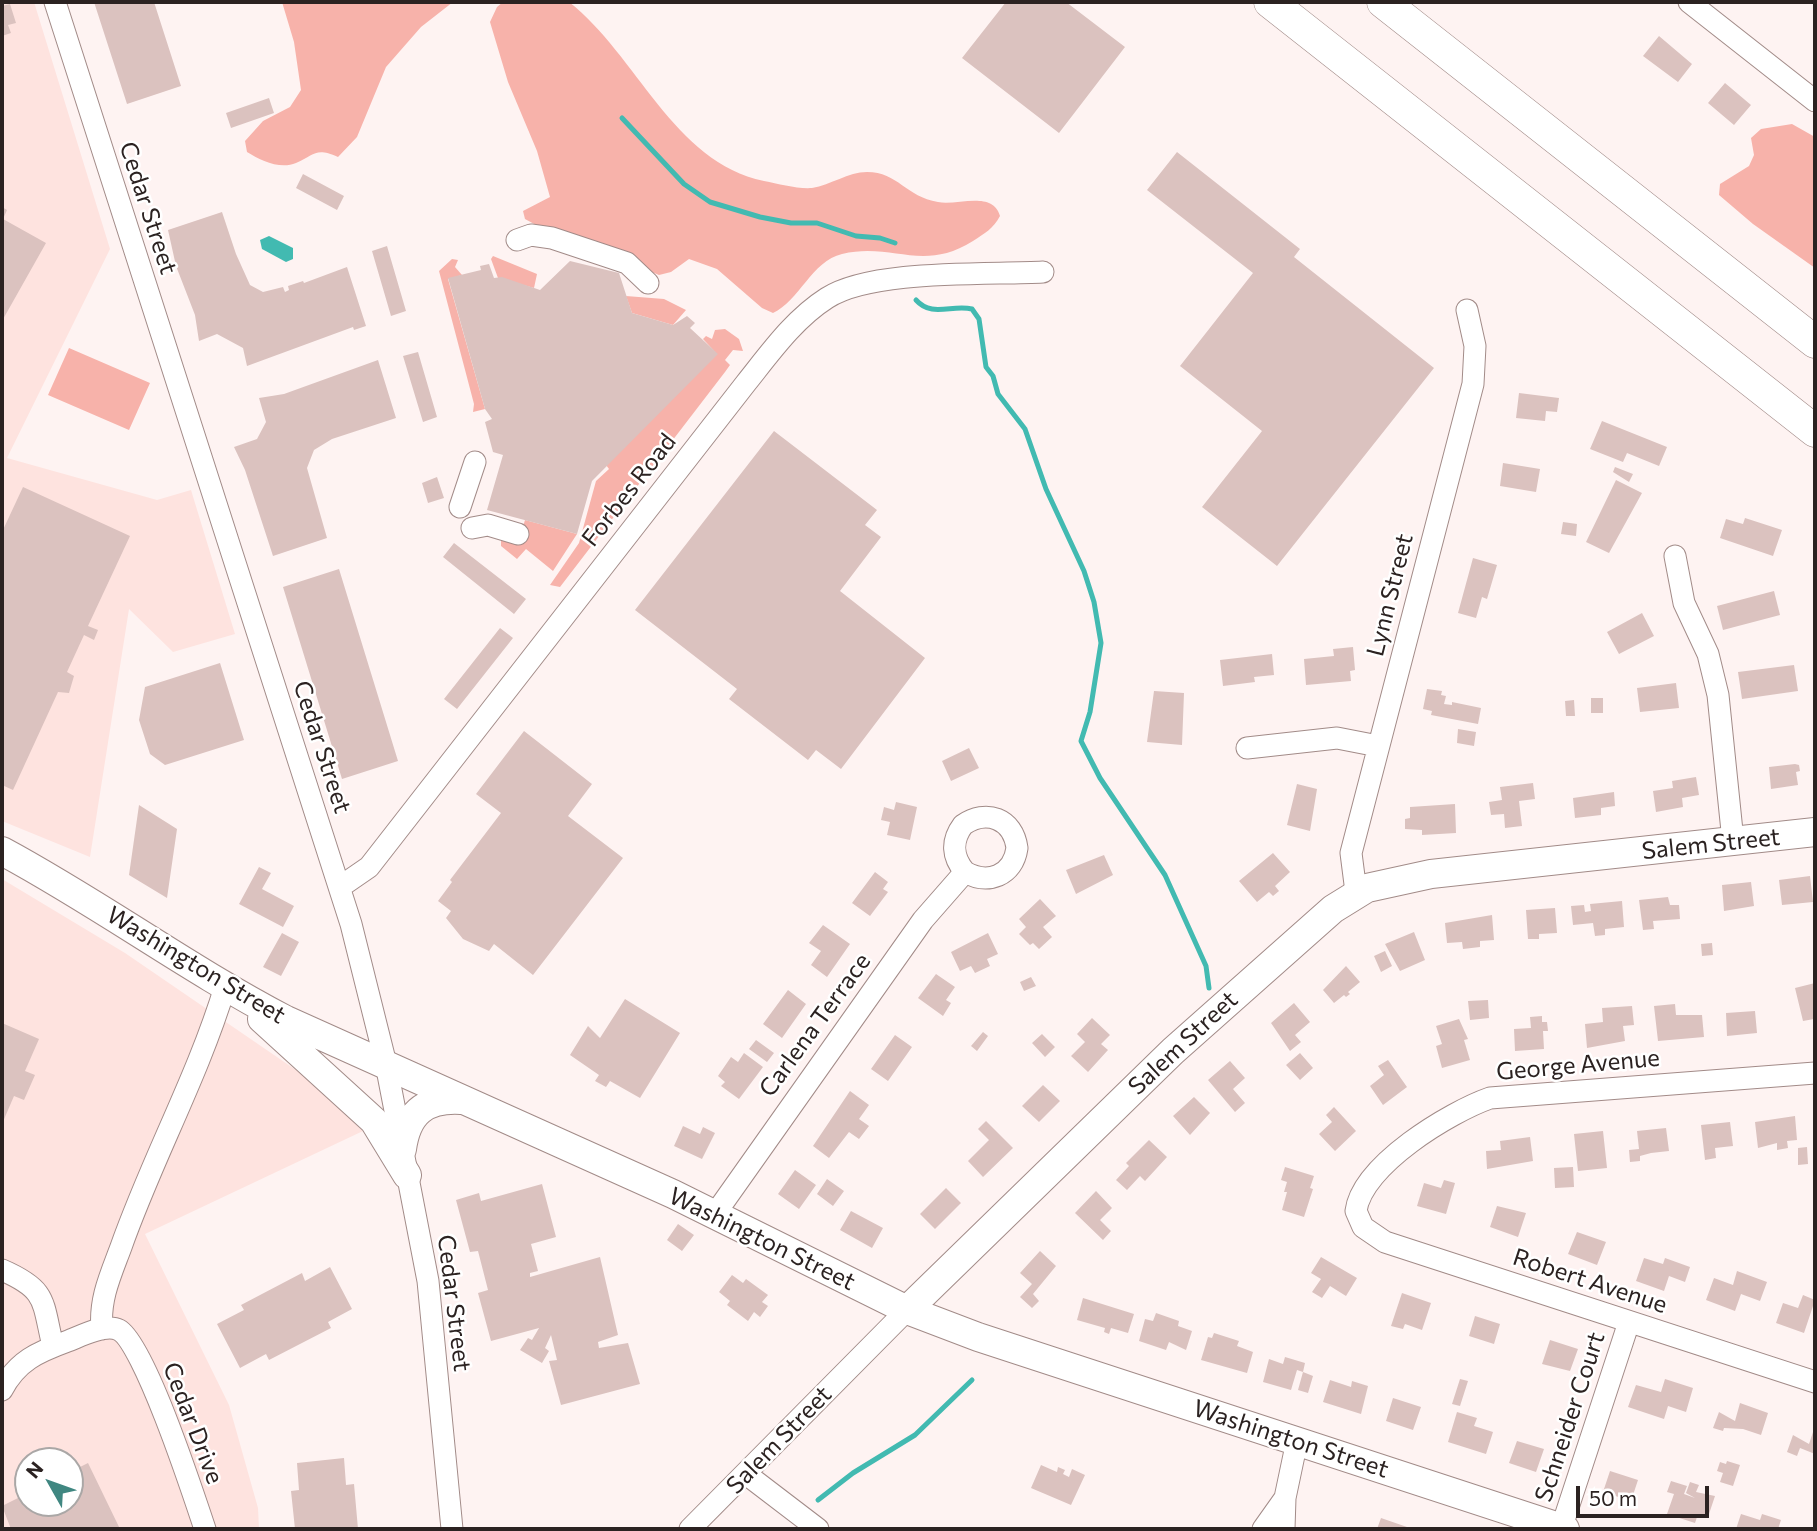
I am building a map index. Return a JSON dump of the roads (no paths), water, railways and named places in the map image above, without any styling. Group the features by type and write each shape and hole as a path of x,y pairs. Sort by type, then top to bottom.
{"highway":[{"path":"1270,2 1815,430"},
{"path":"1383,2 1815,342"}],"main road":[{"name":"Salem Street","path":"907,1310 1181,1043 1307,931 1356,892 1389,881 1431,874 1815,832"},
{"name":"Washington Street","path":"2,851 98,906 225,987 297,1025 715,1214 907,1310 978,1337 1562,1529"},
{"path":"225,987 357,1104 405,1162"},
{"path":"405,1162 410,1119 419,1109 438,1100 461,1100"}],"street":[{"name":"Cedar Street","path":"55,2 340,887 386,1064 428,1281 452,1529"},
{"path":"1689,2 1815,101"},
{"path":"517,240 531,235 627,263 648,283"},
{"name":"Forbes Road","path":"340,887 369,867 746,383 808,312 836,292 868,281 1042,272"},
{"name":"Lynn Street","path":"1356,892 1350,858 1473,384 1475,346 1468,310"},
{"path":"460,507 475,462"},
{"path":"472,528 488,525 518,534"},
{"path":"1675,556 1684,603 1708,654 1718,695 1732,841"},
{"path":"1247,747 1337,738 1378,746"},
{"name":"Carlena Terrace","path":"715,1214 910,939 965,872"},
{"path":"2,1390 21,1362 53,1346 102,1329 102,1300 130,1221 213,1027 225,987"},
{"name":"George Avenue","path":"1357,1217 1360,1196 1380,1171 1439,1121 1490,1098 1815,1073"},
{"name":"Robert Avenue","path":"1357,1217 1369,1233 1385,1242 1815,1382"},
{"path":"2,1270 29,1282 39,1293 53,1346"},
{"name":"Salem Street","path":"690,1529 907,1310"},
{"name":"Schneider Court","path":"1562,1529 1629,1322"},
{"name":"Cedar Drive","path":"102,1329 115,1328 128,1338 153,1390 205,1529"},
{"path":"1284,1529 1285,1498 1297,1441"},
{"path":"746,1474 818,1529"},
{"path":"1263,1529 1285,1498"}],"water":[{"path":"269,236 293,248 293,259 286,262 262,249 260,240"}],"waterway":[{"path":"622,118 684,184 710,202 760,217 791,223 817,223 856,236 880,238 895,243"},
{"path":"916,300 935,309 972,309 979,319 986,367 993,376 998,394 1025,429 1046,489 1084,571 1094,602 1101,643 1090,712 1081,741 1100,778 1165,875 1206,966 1209,988"},
{"path":"818,1500 853,1473 915,1435 972,1380"}]}
